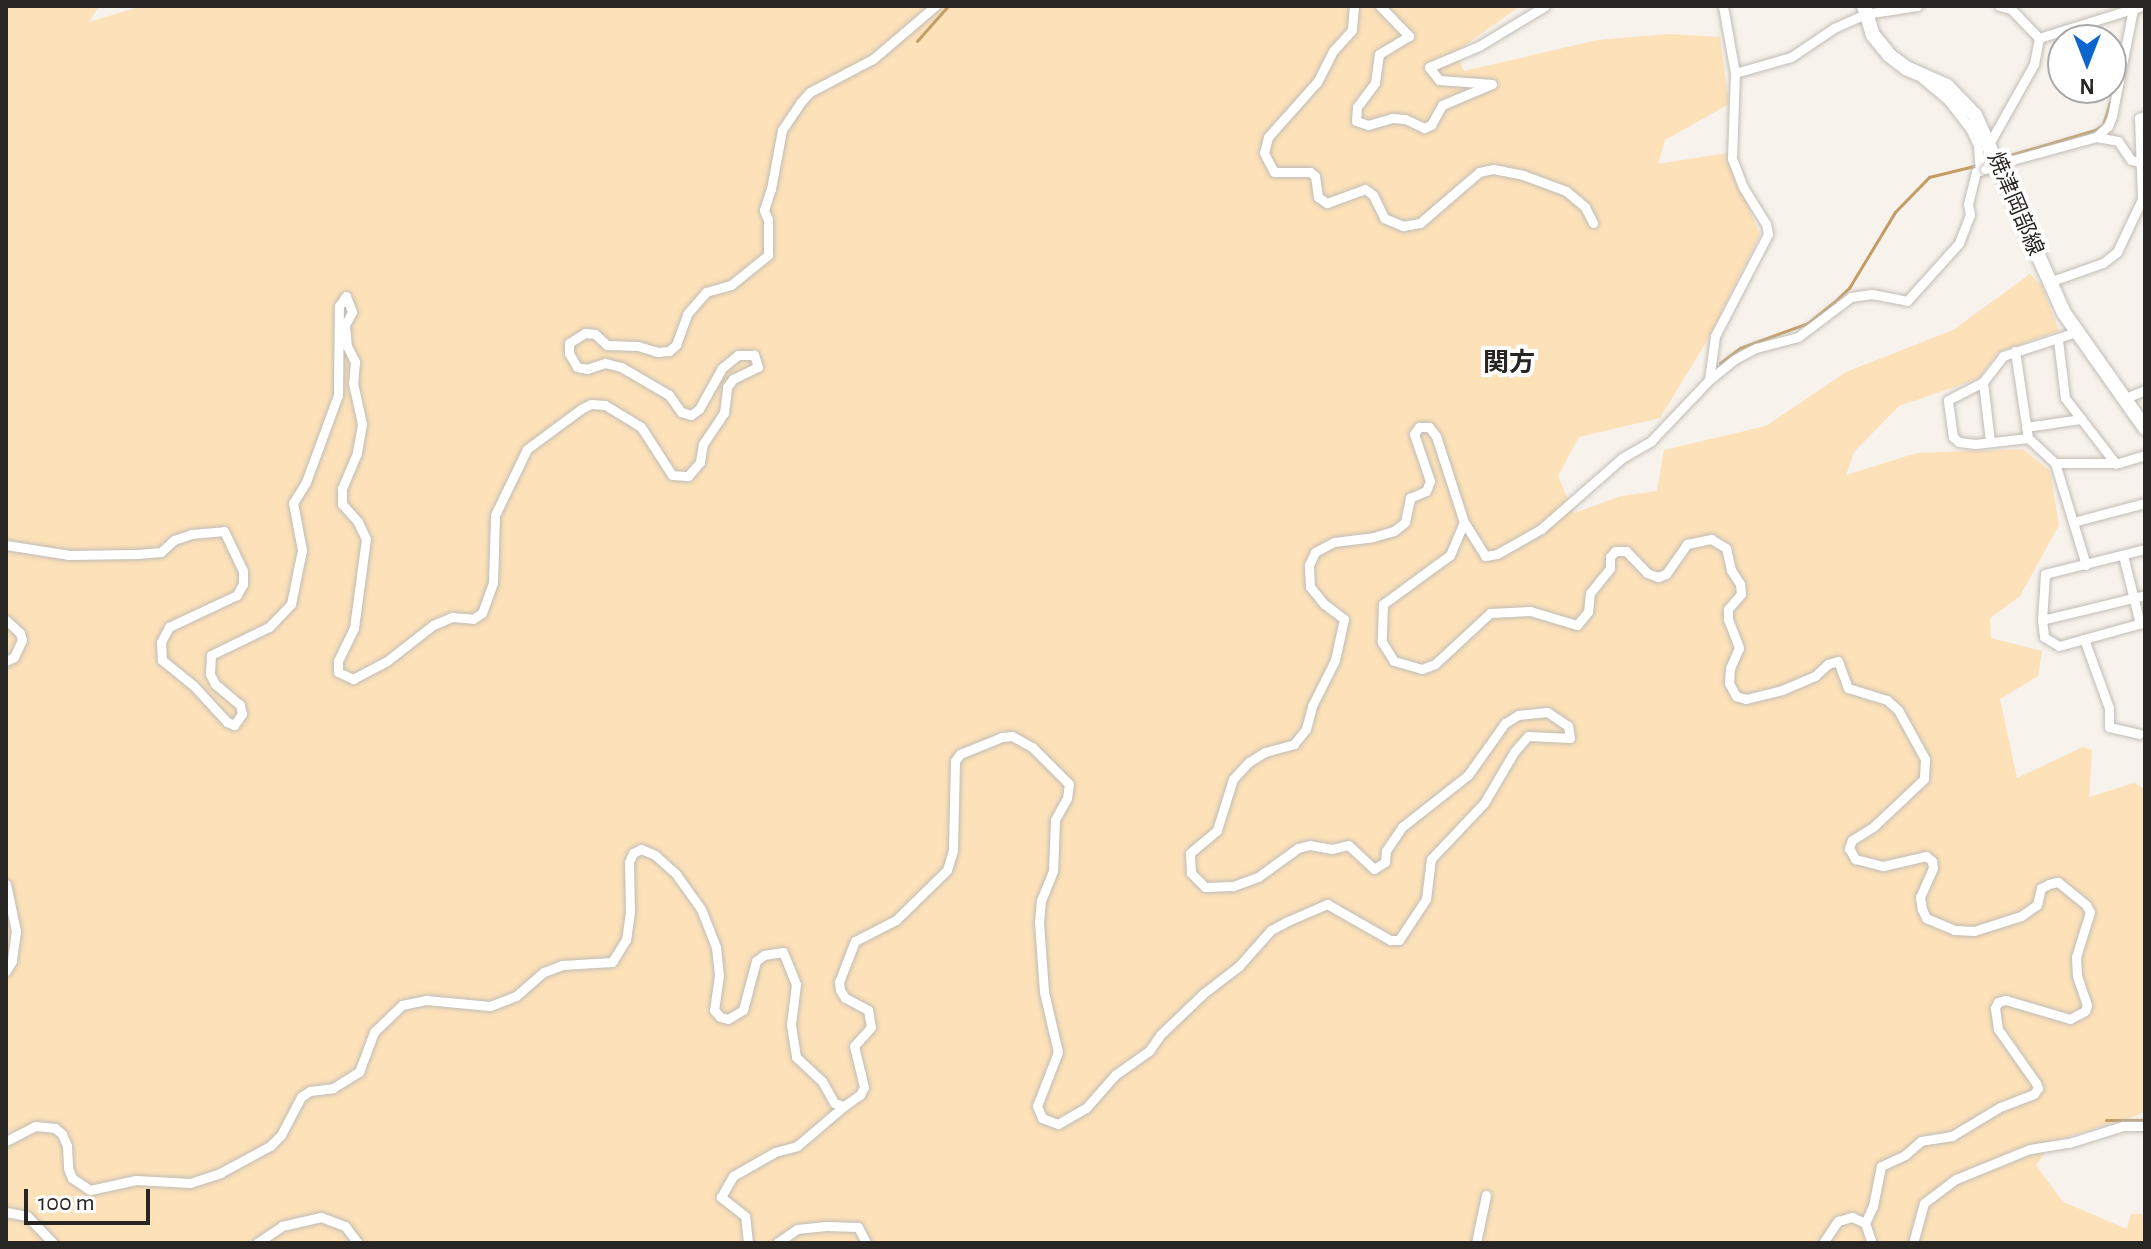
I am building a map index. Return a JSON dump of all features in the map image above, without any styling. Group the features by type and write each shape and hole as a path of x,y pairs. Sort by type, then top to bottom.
{"main road":[{"name":"焼津岡部線","path":"1864,10 1878,43 1906,68 1947,86 1975,115 2049,282 2076,332 2145,428"}],"street":[{"path":"6,545 69,555 137,554 161,552 174,540 191,534 224,531 243,571 243,584 237,595 169,627 161,642 162,660 193,685 227,722 234,725 242,714 240,705 215,684 210,674 211,655 269,627 291,604 302,550 293,503 306,482 338,395 339,306 346,296 352,312 345,325 347,346 355,362 353,383 362,424 357,453 342,489 342,504 358,522 366,539 354,628 338,661 338,672 345,678 353,679 387,661 433,625 452,617 473,619 482,613 493,583 495,515 527,449 581,409 591,404 605,405 641,427 672,475 688,476 700,462 703,444 724,413 727,387 733,379 758,367 754,355 738,355 722,368 699,409 691,415 681,412 669,395 621,367 605,363 587,369 577,367 569,353 569,343 585,333 595,334 607,345 638,346 658,352 669,351 676,345 687,314 706,292 731,285 768,255 768,220 764,210 782,130 800,103 810,92 873,59 935,6"},
{"path":"1354,6 1352,30 1333,51 1317,82 1268,137 1264,153 1274,172 1310,172 1315,176 1318,197 1327,203 1339,201 1356,191 1370,191 1384,218 1403,226 1420,223 1479,172 1493,169 1523,175 1566,191 1585,207 1593,223"},
{"path":"1380,6 1409,36 1379,54 1375,83 1357,107 1356,121 1368,125 1392,118 1405,119 1424,128 1431,125 1442,105 1492,84 1439,80 1429,67 1479,46 1545,6"},
{"path":"1709,380 1715,336 1768,234 1766,224 1739,179 1732,158 1735,73 1723,6"},
{"path":"1735,73 1791,57 1864,10 1917,6"},
{"path":"1989,144 2034,64 2039,38 2028,23 2003,6"},
{"path":"2039,38 2130,9 2112,116 2108,126 2096,137"},
{"path":"1918,73 1948,100 1970,128 1978,145 1983,170"},
{"path":"2049,282 2115,256 2142,199 2139,118 2145,116"},
{"path":"748,1243 745,1216 721,1197 733,1176 775,1152 797,1146 860,1095 864,1087 854,1046 871,1027 868,1010 845,998 839,982 855,941 896,920 947,870 953,850 955,761 960,754 1002,737 1020,739 1069,784 1067,798 1055,820 1053,871 1041,900 1039,922 1044,992 1058,1052 1037,1106 1042,1118 1058,1124 1086,1108 1115,1075 1149,1051 1160,1035 1239,966 1271,930 1327,904 1390,940 1399,940 1426,899 1431,859 1484,803 1514,752 1528,736 1570,738 1568,726 1561,718 1532,711 1505,723 1468,775 1402,827 1386,851 1385,862 1374,869 1348,845 1332,849 1310,845 1298,848 1246,883 1217,888 1196,881 1191,873 1190,853 1217,830 1233,779 1265,752 1294,744 1306,729 1312,706 1335,660 1344,619 1324,604 1310,587 1309,565 1315,552 1334,542 1373,537 1394,531 1405,522 1410,498 1426,491 1430,481 1414,434 1419,427 1429,427 1436,436 1464,522 1485,556 1497,554 1541,529 1622,458 1662,432 1709,380 1745,353 1798,337 1851,297 1872,294 1907,301 1959,243 1967,228 1970,215 1968,204 1976,172 2096,137 2118,141 2131,160 2143,163"},
{"path":"2028,438 1967,443 1953,437 1948,400 1983,382 2003,356 2076,332"},
{"path":"2058,340 2062,387 2081,419 2116,464"},
{"path":"2015,351 2028,438 2055,463 2086,565"},
{"path":"1983,382 1990,442"},
{"path":"2123,399 2145,390"},
{"path":"2026,427 2081,419"},
{"path":"2055,463 2116,464 2145,455"},
{"path":"2073,522 2145,503"},
{"path":"1464,522 1450,555 1383,604 1382,642 1394,661 1422,669 1435,664 1490,613 1530,611 1577,625 1583,622 1588,612 1590,593 1610,568 1610,557 1615,551 1626,551 1647,573 1658,577 1666,574 1687,544 1711,539 1726,548 1731,570 1740,584 1741,594 1728,609 1739,648 1729,683 1736,696 1746,699 1782,690 1815,676 1828,664 1838,661 1848,688 1887,700 1898,710 1925,759 1924,779 1873,827 1852,840 1849,848 1855,859 1883,866 1926,856 1932,861 1933,868 1920,897 1922,909 1926,918 1954,930 1974,931 2021,916 2037,905 2041,888 2058,882 2090,912 2076,957 2077,976 2087,1005 2085,1011 2070,1019 2006,1000 1998,1002 1995,1008 1998,1029 2038,1088 2034,1094 2000,1107 1952,1136 1921,1141 1905,1155 1881,1166 1873,1206 1865,1223 1872,1243"},
{"path":"2123,555 2143,623 2059,646 2044,637 2045,574 2145,549"},
{"path":"2042,620 2145,595"},
{"path":"6,620 20,633 22,640 14,657 6,661"},
{"path":"2084,639 2109,708 2109,727 2139,734"},
{"path":"6,1141 35,1126 55,1128 62,1134 67,1146 68,1168 72,1178 90,1190 136,1180 190,1183 220,1173 276,1140 288,1126 301,1097 310,1091 333,1088 359,1072 374,1032 402,1005 426,1000 490,1006 516,996 544,972 562,965 612,962 626,940 630,913 629,862 633,853 641,849 655,855 676,874 701,909 716,947 719,975 714,1010 720,1017 728,1019 743,1010 756,961 764,955 783,952 796,984 791,1014 792,1045 796,1057 822,1081 834,1103 844,1106"},
{"path":"6,884 16,931 12,961 6,971"},
{"path":"1913,1243 1924,1203 1956,1179 2030,1149 2069,1143 2123,1126 2145,1126"},
{"path":"1476,1243 1486,1195"},
{"path":"6,1212 27,1216 53,1243"},
{"path":"257,1243 282,1226 321,1217 345,1226 358,1243"},
{"path":"1823,1243 1838,1221 1852,1217 1865,1223"},
{"path":"777,1243 797,1229 826,1226 858,1227 866,1243"}],"shaded area":[{"path":"6,6 99,6 89,22 142,6 1520,6 1456,52 1464,71 1598,40 1668,34 1720,37 1729,104 1665,140 1658,164 1727,153 1760,235 1708,339 1660,418 1579,437 1558,476 1574,513 1621,496 1657,491 1664,450 1766,426 1846,372 1953,330 2030,274 2042,286 2059,331 1999,352 1978,379 1899,406 1854,452 1846,475 1917,453 2023,449 2050,471 2059,525 2020,596 1990,618 1991,638 2042,651 2038,676 2000,699 2017,778 2083,747 2092,750 2089,797 2134,783 2145,789 2145,1106 2141,1114 2054,1141 2036,1165 2063,1202 2127,1229 2131,1214 2145,1214 2145,1243 6,1243"}],"waterway":[{"path":"917,41 948,6"},
{"path":"2000,158 2095,130 2103,125 2109,104"},
{"path":"1720,363 1740,348 1808,323 1834,302 1849,288 1895,212 1929,177 1990,162"},
{"path":"2106,1120 2145,1120"}],"district":[{"name":"関方","path":"1509,364"}]}
